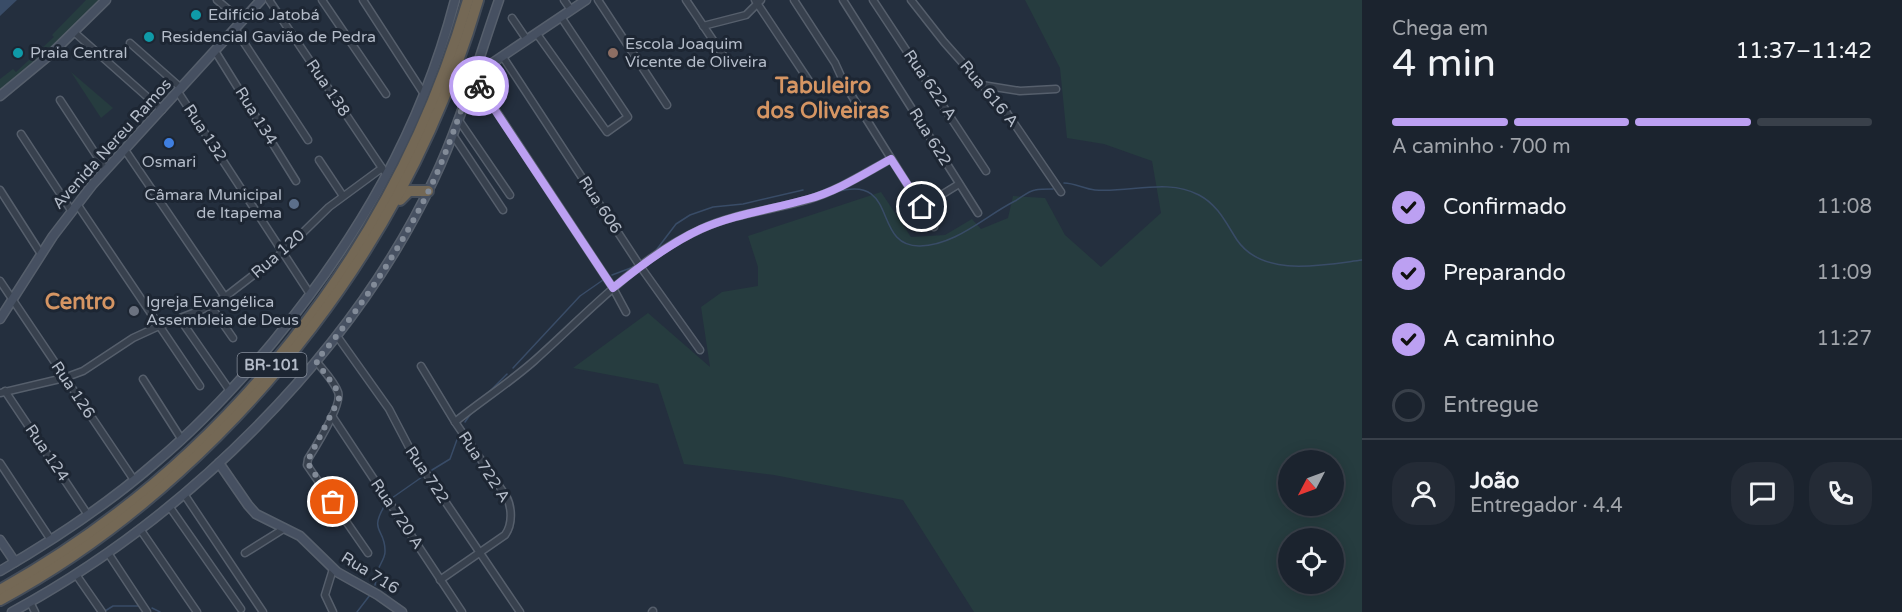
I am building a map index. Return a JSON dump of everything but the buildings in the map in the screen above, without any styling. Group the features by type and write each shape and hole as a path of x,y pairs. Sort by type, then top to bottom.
{"highway":[{"path":"449,59 463,0"},
{"name":"BR-101","path":"0,590 59,555 142,492 221,420 281,354 326,296 362,241 417,137 449,59 468,0"},
{"name":"BR-101","path":"0,600 65,561 161,488 208,444 265,385 311,330 350,276 391,209 438,110 468,34 478,0"},
{"path":"391,209 409,191 428,191"}],"main road":[{"path":"0,96 52,53 106,0"},
{"name":"Avenida Nereu Ramos","path":"0,319 40,254 74,207 261,0"},
{"path":"0,571 88,515 182,440 230,391 310,294 352,236 388,176 424,94 455,0"},
{"path":"12,612 77,576 184,494 261,421 337,336 377,279 428,191 453,135 499,0"},
{"path":"473,76 586,0"},
{"name":"Rua 716","path":"219,463 251,509 304,538 333,569 402,612"},
{"path":"0,540 15,562"}],"street":[{"path":"217,0 242,21"},
{"name":"Rua 138","path":"269,0 388,176"},
{"path":"322,0 386,94"},
{"path":"363,0 424,94"},
{"path":"564,0 571,10"},
{"path":"598,0 667,105"},
{"path":"686,0 723,56"},
{"path":"794,0 835,63 845,85 934,227"},
{"name":"Rua 622","path":"843,0 978,213"},
{"name":"Rua 622 A","path":"873,0 986,171"},
{"name":"Rua 616 A","path":"911,0 1007,112 1061,192"},
{"path":"703,26 746,15 758,1 809,81"},
{"path":"512,18 527,40"},
{"path":"537,34 607,132 628,117 561,18"},
{"path":"235,28 308,140"},
{"path":"74,32 162,110"},
{"name":"Rua 132","path":"130,43 179,90 310,294"},
{"name":"Rua 134","path":"215,51 296,181"},
{"name":"Rua 606","path":"503,57 640,266 700,350"},
{"path":"473,76 613,288 626,312"},
{"path":"981,84 1034,92 1056,89"},
{"path":"60,100 106,170"},
{"path":"458,119 510,195"},
{"path":"21,134 200,386"},
{"path":"453,135 503,210"},
{"path":"125,150 225,297"},
{"path":"455,422 514,378 640,266 701,229 732,218 810,199 832,191 891,159"},
{"path":"319,160 343,196"},
{"name":"Rua 120","path":"3,392 64,378 89,368 133,338 225,297 283,252 343,196 382,168"},
{"path":"922,207 959,184"},
{"path":"0,190 40,254"},
{"name":"Rua 126","path":"0,281 134,480"},
{"path":"210,305 233,338"},
{"path":"180,319 230,391"},
{"name":"Rua 722","path":"337,336 389,409 411,451 520,612"},
{"path":"316,361 339,393 339,399 307,465 368,553"},
{"name":"Rua 722 A","path":"421,366 510,504 508,532 440,580"},
{"path":"143,380 182,440"},
{"name":"Rua 124","path":"3,392 88,515"},
{"name":"Rua 720 A","path":"332,416 462,612"},
{"path":"0,463 51,540"},
{"path":"184,494 263,612"},
{"path":"169,506 241,609"},
{"path":"245,553 285,528"},
{"path":"140,529 197,612"},
{"path":"108,553 147,612"},
{"path":"333,569 325,595 333,612"},
{"path":"77,576 102,612"},
{"path":"30,603 35,612"}],"green space":[{"path":"86,0 101,0 47,54 0,92 0,79 13,69 16,72 54,37 52,35"},
{"path":"1025,0 1362,0 1362,612 974,612 903,500 774,475 684,464 658,384 573,368 648,313 710,367 701,307 722,292 758,286 758,267 748,236 881,192 911,237 945,235 972,219 981,229 1008,218 1013,196 1045,198 1065,235 1101,267 1161,213 1152,161 1104,144 1067,138 1060,68"},
{"path":"71,72 113,108 101,118"}],"water":[{"path":"0,0 17,0 0,16"}],"waterway":[{"path":"1064,183 1095,190 1161,187 1187,190 1206,199 1221,215 1237,240 1248,252 1262,260 1295,266 1362,260"},
{"path":"836,192 856,189 869,193 878,201 895,235 905,243 920,246 946,241 1030,192 1039,189 1053,189"},
{"path":"654,253 676,224 690,215 713,207 743,204 803,190"},
{"path":"612,275 636,266"},
{"path":"513,368 580,296 603,280"},
{"path":"486,395 507,374"},
{"path":"465,422 472,412"},
{"path":"432,470 450,459 459,434"},
{"path":"392,498 422,477"},
{"path":"375,585 385,554 385,544 378,526 380,514 385,505"},
{"path":"357,612 370,595"},
{"path":"105,611 113,606 139,606"},
{"path":"152,608 160,612"}],"way so far":[{"path":"333,502 307,465 339,399 339,393 316,361 355,313 371,289 428,191 453,135 473,76 479,86"}],"place":[{"name":"Edifício Jatobá","path":"196,15"},
{"name":"Residencial Gavião de Pedra","path":"149,37"},
{"name":"Praia Central","path":"18,53"},
{"name":"Escola Joaquim Vicente de Oliveira","path":"613,53"},
{"name":"Osmari","path":"169,143"},
{"name":"Câmara Municipal de Itapema","path":"294,204"},
{"name":"Igreja Evangélica Assembleia de Deus","path":"134,311"}],"district":[{"name":"Tabuleiro dos Oliveiras","path":"823,98"},
{"name":"Centro","path":"80,302"}],"route":[{"path":"479,86 613,288 640,266 701,229 732,218 810,199 832,191 891,159 922,207"}]}
